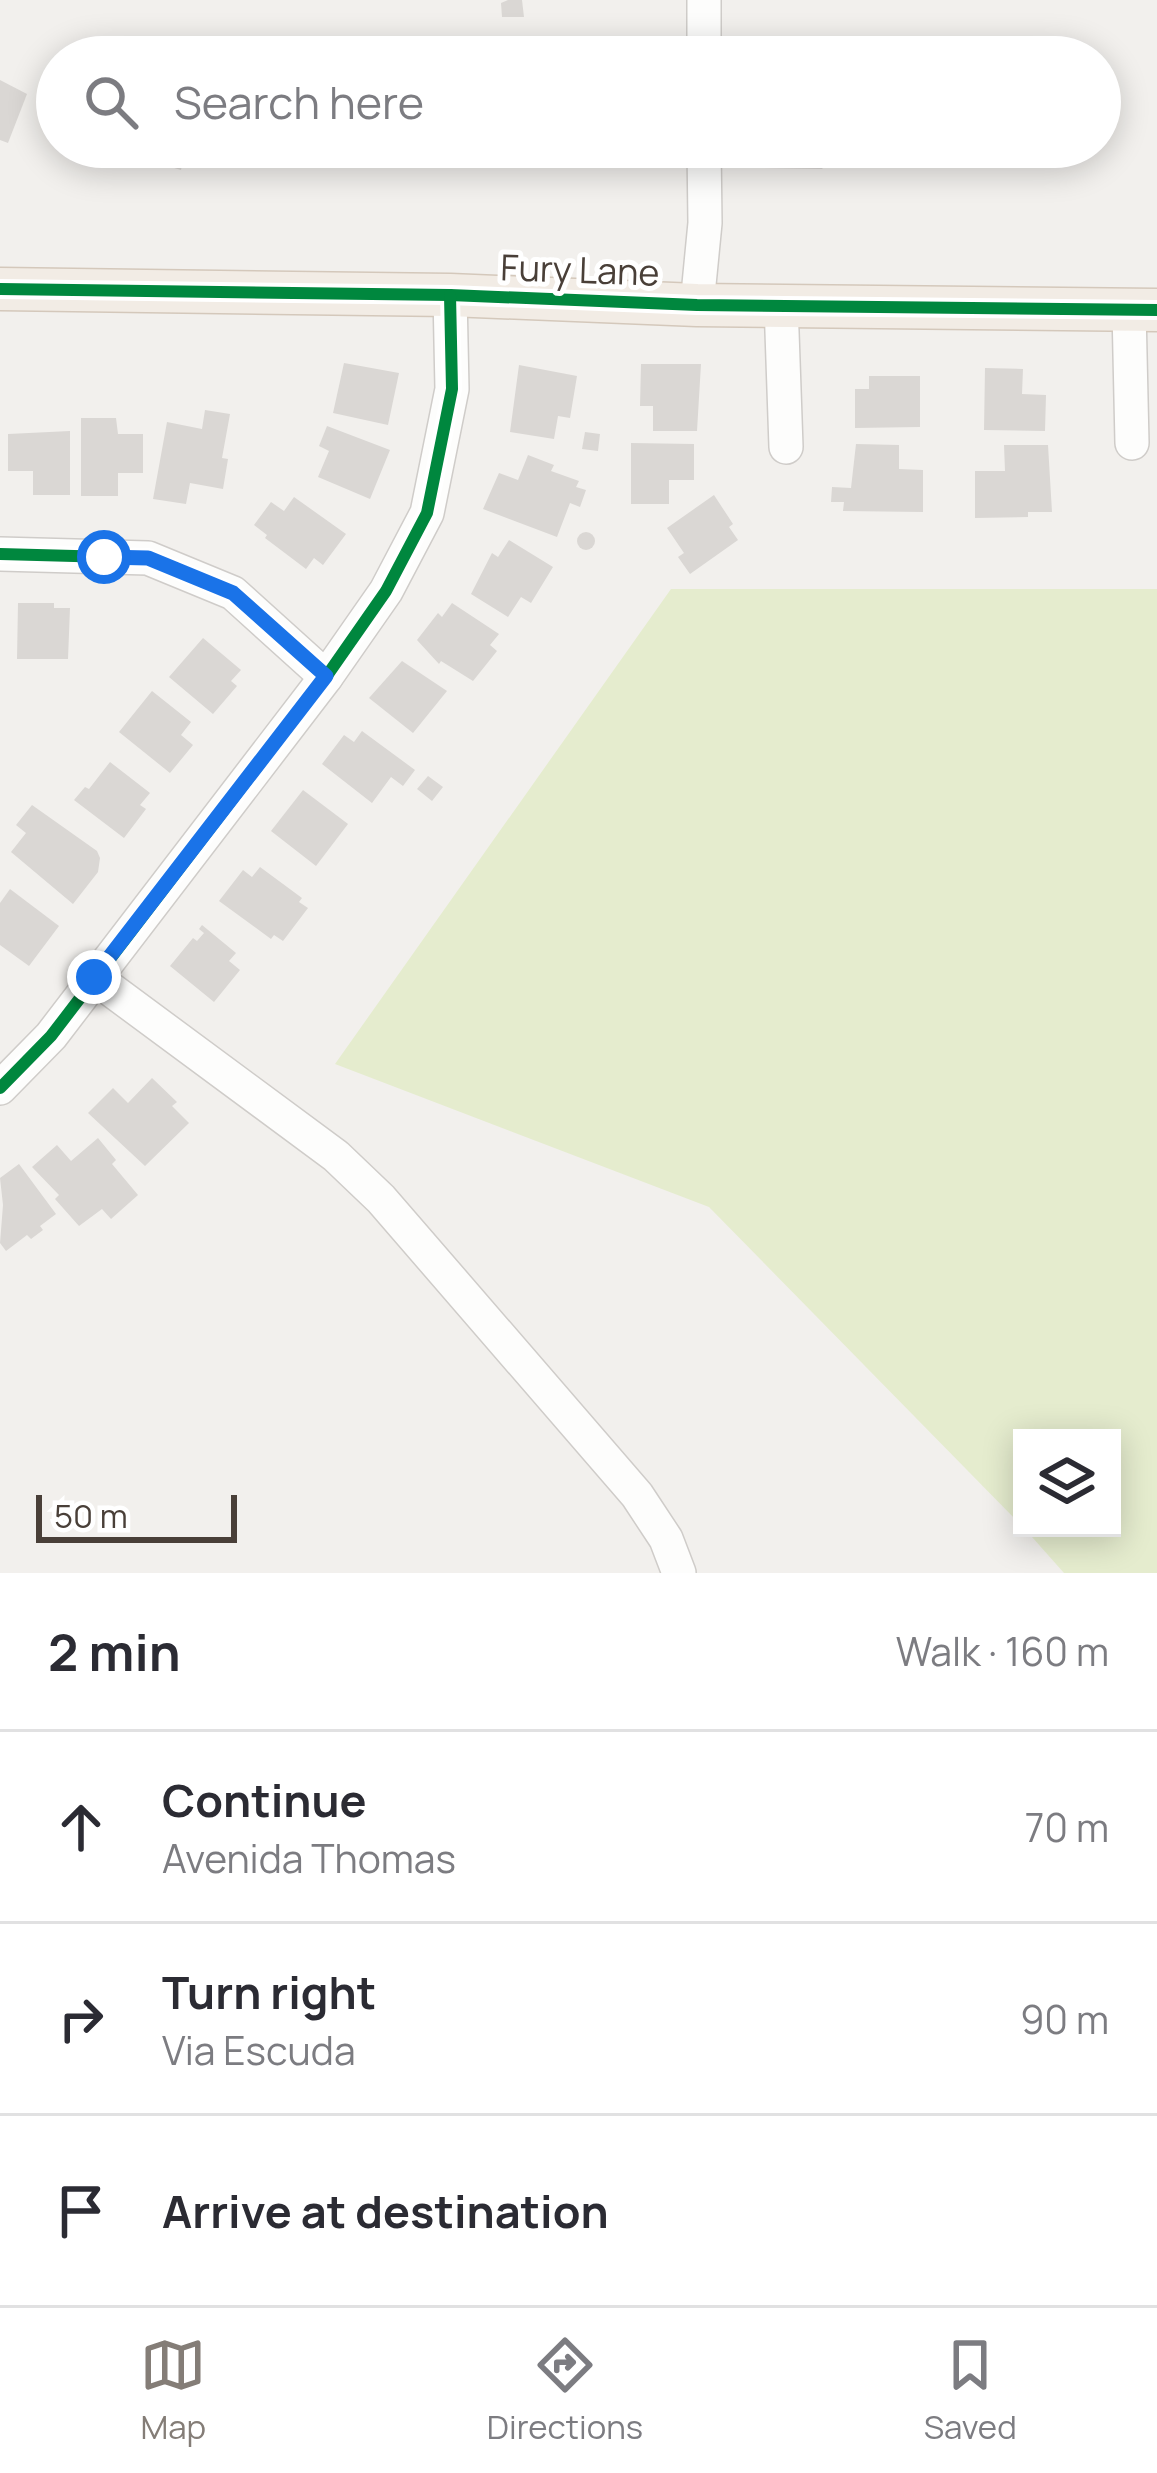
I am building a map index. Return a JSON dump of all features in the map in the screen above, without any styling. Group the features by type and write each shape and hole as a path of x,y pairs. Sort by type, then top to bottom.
{"main road":[{"name":"Fury Lane","path":"0,290 1143,310"}],"street":[{"path":"704,0 704,36"},
{"path":"697,305 705,223 704,168"},
{"path":"0,1088 51,1036 386,591 427,513 452,389 451,295"},
{"path":"781,303 786,447"},
{"path":"1132,443 1143,310"},
{"path":"0,554 148,558 233,593 326,676"},
{"path":"94,977 335,1156 370,1188 637,1495 666,1539 679,1573"}],"green space":[{"path":"671,589 1157,589 1157,1573 1064,1573 1032,1537 1121,1537 1121,1429 1013,1429 1013,1517 709,1207 335,1064"}],"building":[{"path":"522,0 524,17 502,17 501,3"},
{"path":"0,80 27,94 8,143 0,140"},
{"path":"344,363 399,373 388,425 333,413"},
{"path":"641,364 701,364 697,431 653,431 653,406 640,406"},
{"path":"519,365 577,376 570,418 558,416 554,439 510,432"},
{"path":"985,368 1023,369 1022,394 1046,395 1045,431 984,430"},
{"path":"869,376 920,376 920,427 855,428 855,389 869,389"},
{"path":"205,410 230,414 222,458 228,459 223,489 190,483 186,504 153,499 167,422 202,429"},
{"path":"81,418 116,418 118,434 143,434 143,473 118,473 118,496 81,496"},
{"path":"327,426 390,450 370,499 318,477 329,451 319,446"},
{"path":"70,431 70,495 33,495 33,471 8,471 8,434"},
{"path":"585,432 600,434 598,451 582,449"},
{"path":"631,443 694,444 694,480 669,480 669,504 631,504"},
{"path":"856,444 899,445 899,469 923,470 923,512 843,511 844,502 831,502 832,487 851,488"},
{"path":"1004,445 1048,445 1052,512 975,518 975,471 1005,471"},
{"path":"528,455 554,465 551,471 579,481 576,487 586,490 580,507 570,503 557,537 483,509 499,473 518,480"},
{"path":"714,495 738,540 690,574 678,557 684,553 667,528"},
{"path":"294,497 346,534 323,565 314,558 306,569 254,525 271,502 284,511"},
{"path":"586,532 595,541 586,550 577,541"},
{"path":"509,540 553,567 531,603 521,597 508,617 471,594 492,553 498,557"},
{"path":"18,603 70,608 68,659 17,659"},
{"path":"452,603 499,634 490,645 497,651 473,681 439,664 417,640"},
{"path":"203,638 241,670 231,681 237,686 213,714 169,677"},
{"path":"402,661 447,691 413,733 369,698"},
{"path":"152,691 191,722 181,735 193,745 170,773 119,732"},
{"path":"362,731 415,770 403,786 391,777 372,803 322,764 344,735 354,742"},
{"path":"110,762 150,793 140,805 146,809 124,838 74,800"},
{"path":"428,776 443,787 432,801 417,789"},
{"path":"303,790 348,824 316,866 271,831"},
{"path":"32,805 97,851 100,858 98,872 73,904 11,852 26,833 16,825"},
{"path":"260,867 302,898 299,902 308,908 283,941 274,935 271,939 219,901 243,870 252,877"},
{"path":"10,889 59,926 29,966 0,945 0,903"},
{"path":"202,925 236,953 229,961 240,970 214,1002 170,966 193,938 197,941 204,933 199,929"},
{"path":"152,1078 177,1102 172,1106 189,1123 145,1166 88,1113 113,1088 128,1103"},
{"path":"98,1138 138,1195 111,1219 102,1209 79,1226 55,1199 59,1195 32,1167 57,1145 71,1161"},
{"path":"19,1164 56,1214 31,1239 27,1235 6,1251 0,1243 0,1178"}],"cycle path":[{"path":"0,289 1157,310"},
{"path":"0,1088 51,1036 326,677 386,591 427,513 452,389 450,295"},
{"path":"0,554 148,558 233,593 326,677"}],"route":[{"path":"94,977 326,676 233,593 148,558 104,557"}]}
